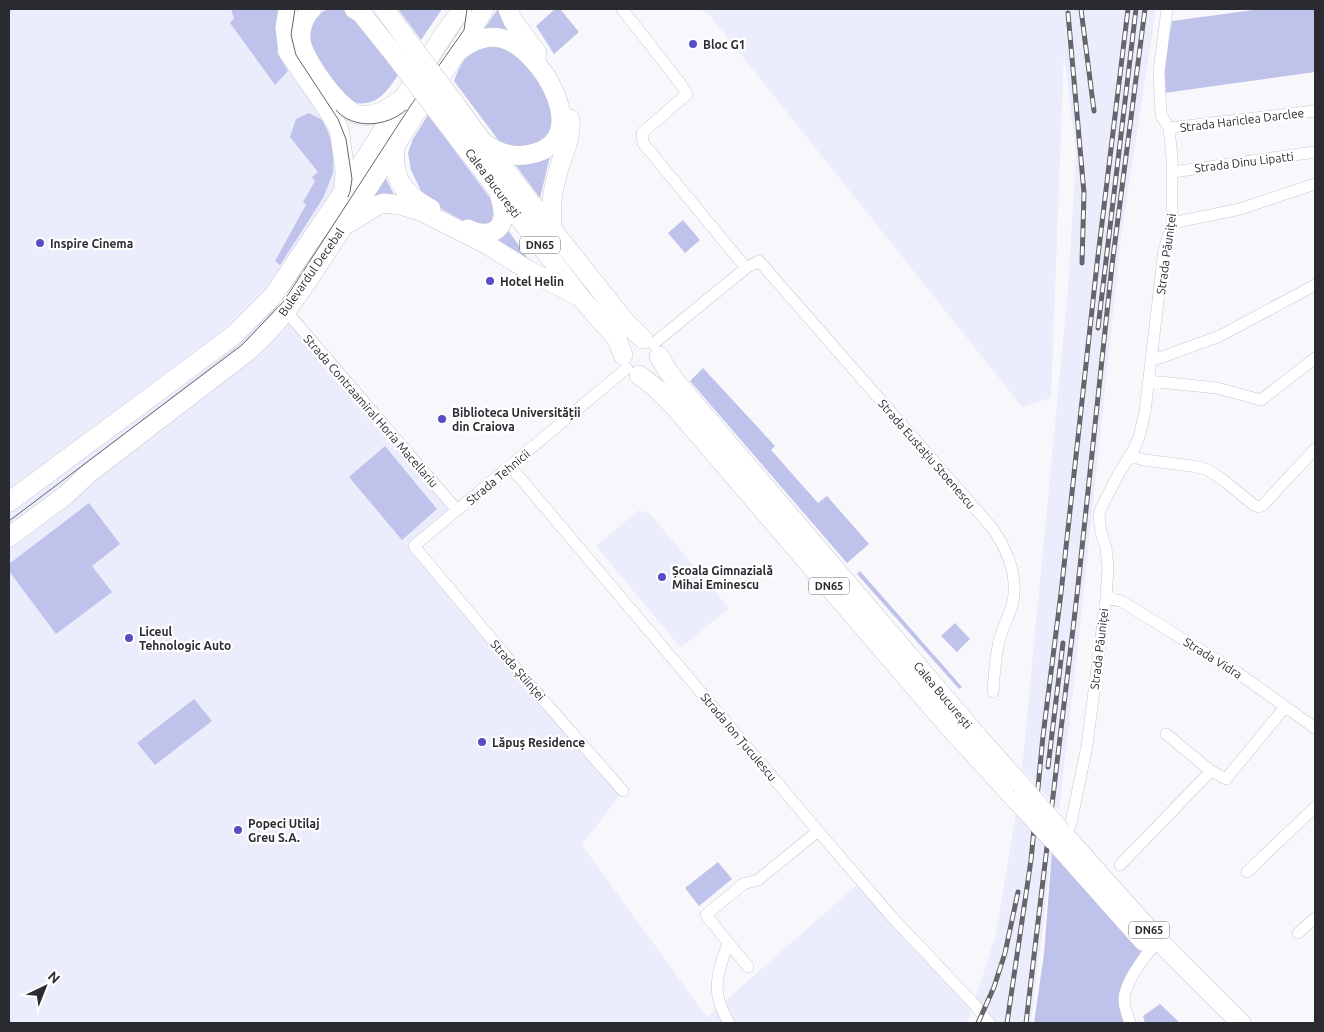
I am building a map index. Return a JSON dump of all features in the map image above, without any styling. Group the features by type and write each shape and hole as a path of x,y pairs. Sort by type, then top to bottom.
{"main road":[{"path":"288,9 285,28 288,52 339,129 345,171 344,191"},
{"path":"312,9 307,14 301,40 304,50 340,104 354,114 362,116 392,107 402,98"},
{"name":"Calea București","path":"384,9 405,37 499,192 581,298 617,339 629,366 673,405 1224,1023"},
{"path":"444,34 453,9"},
{"name":"Bulevardul Decebal","path":"9,502 234,335 274,296 462,9"},
{"name":"Bulevardul Decebal","path":"9,537 66,495 88,474 247,352 286,311 461,48 484,9"},
{"path":"508,9 513,21 547,65 558,83 568,106 570,126 568,148 560,167 550,215 553,230"},
{"name":"Calea București","path":"358,11 390,49 451,114 482,141 627,324 652,346 669,373 973,743"},
{"path":"461,48 476,38 501,38 520,47 549,83 559,102 562,119 559,135 550,146 537,153 523,156 507,155 498,152 482,141"},
{"path":"395,145 397,175 416,201 472,231 490,234 497,230 503,218 499,192"},
{"path":"342,227 376,206 384,203 400,205 423,212 486,244 528,270 581,298"},
{"path":"631,341 652,346 657,365 651,371 629,366 625,347 631,341"},
{"name":"Calea București","path":"1155,945 1241,1023"}],"street":[{"path":"622,9 687,94 642,133 643,144 746,268 652,346"},
{"name":"Strada Păuniței","path":"1060,839 1087,746 1106,598 1108,568 1099,517 1100,508 1140,437 1164,250 1172,223 1173,172 1169,128 1161,115 1159,72 1167,9"},
{"name":"Strada Hariclea Darclee","path":"1169,128 1315,111"},
{"name":"Strada Dinu Lipatti","path":"1173,172 1315,152"},
{"path":"1172,223 1240,209 1315,184"},
{"name":"Strada Eustațiu Stoenescu","path":"746,268 760,261 993,530 1003,544 1010,561 1014,589 1012,604 998,645 993,692"},
{"path":"1151,361 1220,336 1315,285"},
{"name":"Strada Contraamiral Horia Macellariu","path":"286,311 457,510"},
{"path":"1148,381 1217,388 1261,400 1315,358"},
{"name":"Strada Tehnicii","path":"414,546 629,366"},
{"path":"1131,456 1206,469 1259,507 1315,449"},
{"name":"Strada Ion Țuculescu","path":"510,466 818,831 892,917 974,1004 989,1023"},
{"name":"Strada Științei","path":"414,546 623,791"},
{"name":"Strada Vidra","path":"1106,598 1121,601 1238,673 1315,728"},
{"path":"1166,734 1211,771 1226,779 1285,707"},
{"path":"1120,864 1211,771"},
{"path":"1247,872 1315,807"},
{"path":"748,967 706,915 743,884 758,880 818,831"},
{"path":"1298,934 1315,918"},
{"path":"728,943 718,972 716,989 721,1010 729,1023"},
{"path":"1130,1023 1124,1002 1125,993 1138,968 1155,945"}],"shaded area":[{"path":"9,9 249,9 326,107 344,191 274,297 457,510 415,546 623,791 582,845 707,1017 861,881 974,1003 996,934 1016,813 1052,852 1031,1023 992,1023 974,1004 967,1023 9,1023"},
{"path":"231,9 282,9 277,53 288,71 275,85 230,23 234,18"},
{"path":"329,9 342,9 353,19 398,75 384,94 373,101 359,104 350,103 323,68 315,54 310,40 309,28 315,17"},
{"path":"398,9 442,9 421,40"},
{"path":"499,9 511,32 484,29"},
{"path":"555,9 560,9 579,32 554,54 536,26"},
{"path":"698,9 1156,9 1122,230 1059,810 1022,769 1068,288 1076,155 1064,55 1051,398 1022,407 707,12"},
{"path":"1261,9 1315,9 1315,72 1164,93 1162,83 1172,21"},
{"path":"482,43 500,43 530,66 555,108 549,136 537,143 522,148 502,145 454,81 465,60"},
{"path":"309,113 322,120 328,132 333,148 333,173 323,198 280,265 275,261 306,205 303,202 315,181 312,177 318,172 290,137 296,119"},
{"path":"428,115 490,198 493,213 488,227 473,226 432,204 423,195 411,170 408,153 413,139"},
{"path":"551,152 540,198 514,163"},
{"path":"385,177 395,197 372,197"},
{"path":"683,220 700,240 685,253 668,233"},
{"path":"508,230 536,270 493,241"},
{"path":"703,368 775,446 771,450 818,503 827,496 869,544 847,563 690,381"},
{"path":"385,446 437,509 402,540 349,477"},
{"path":"89,503 120,544 92,566 112,592 56,634 9,571 9,564"},
{"name":"Școala Gimnazială Mihai Eminescu","path":"639,510 650,514 729,608 681,648 596,546"},
{"path":"860,571 962,687 959,689 857,574"},
{"path":"955,623 970,639 957,652 941,636"},
{"path":"194,699 212,721 155,765 137,743"},
{"path":"1052,852 1141,951 1119,1003 1125,1023 1034,1023 1044,954"},
{"path":"718,862 732,879 699,906 685,888"},
{"path":"1160,1004 1180,1023 1145,1023 1143,1016"}],"tram line":[{"path":"295,9 291,35 296,55 338,119 346,139 352,179 348,197"},
{"path":"9,521 242,345 284,301 411,105 464,30 467,9"},
{"path":"336,110 351,121 370,124 389,120 406,110"}],"railway":[{"path":"1081,9 1094,111"},
{"path":"1007,1023 1031,860 1043,736 1128,9"},
{"path":"1098,328 1136,9"},
{"path":"1026,1023 1077,595 1112,265 1145,9"},
{"path":"1068,13 1084,193 1082,263"},
{"path":"1048,767 1063,643"},
{"path":"978,1023 994,987 1005,953 1018,892"}],"place":[{"name":"Bloc G1","path":"693,44"},
{"name":"Inspire Cinema","path":"40,243"},
{"name":"Hotel Helin","path":"490,281"},
{"name":"Biblioteca Universității din Craiova","path":"442,419"},
{"name":"Școala Gimnazială Mihai Eminescu","path":"662,577"},
{"name":"Liceul Tehnologic Auto","path":"129,638"},
{"name":"Lăpuș Residence","path":"482,742"},
{"name":"Popeci Utilaj Greu S.A.","path":"238,830"}]}
